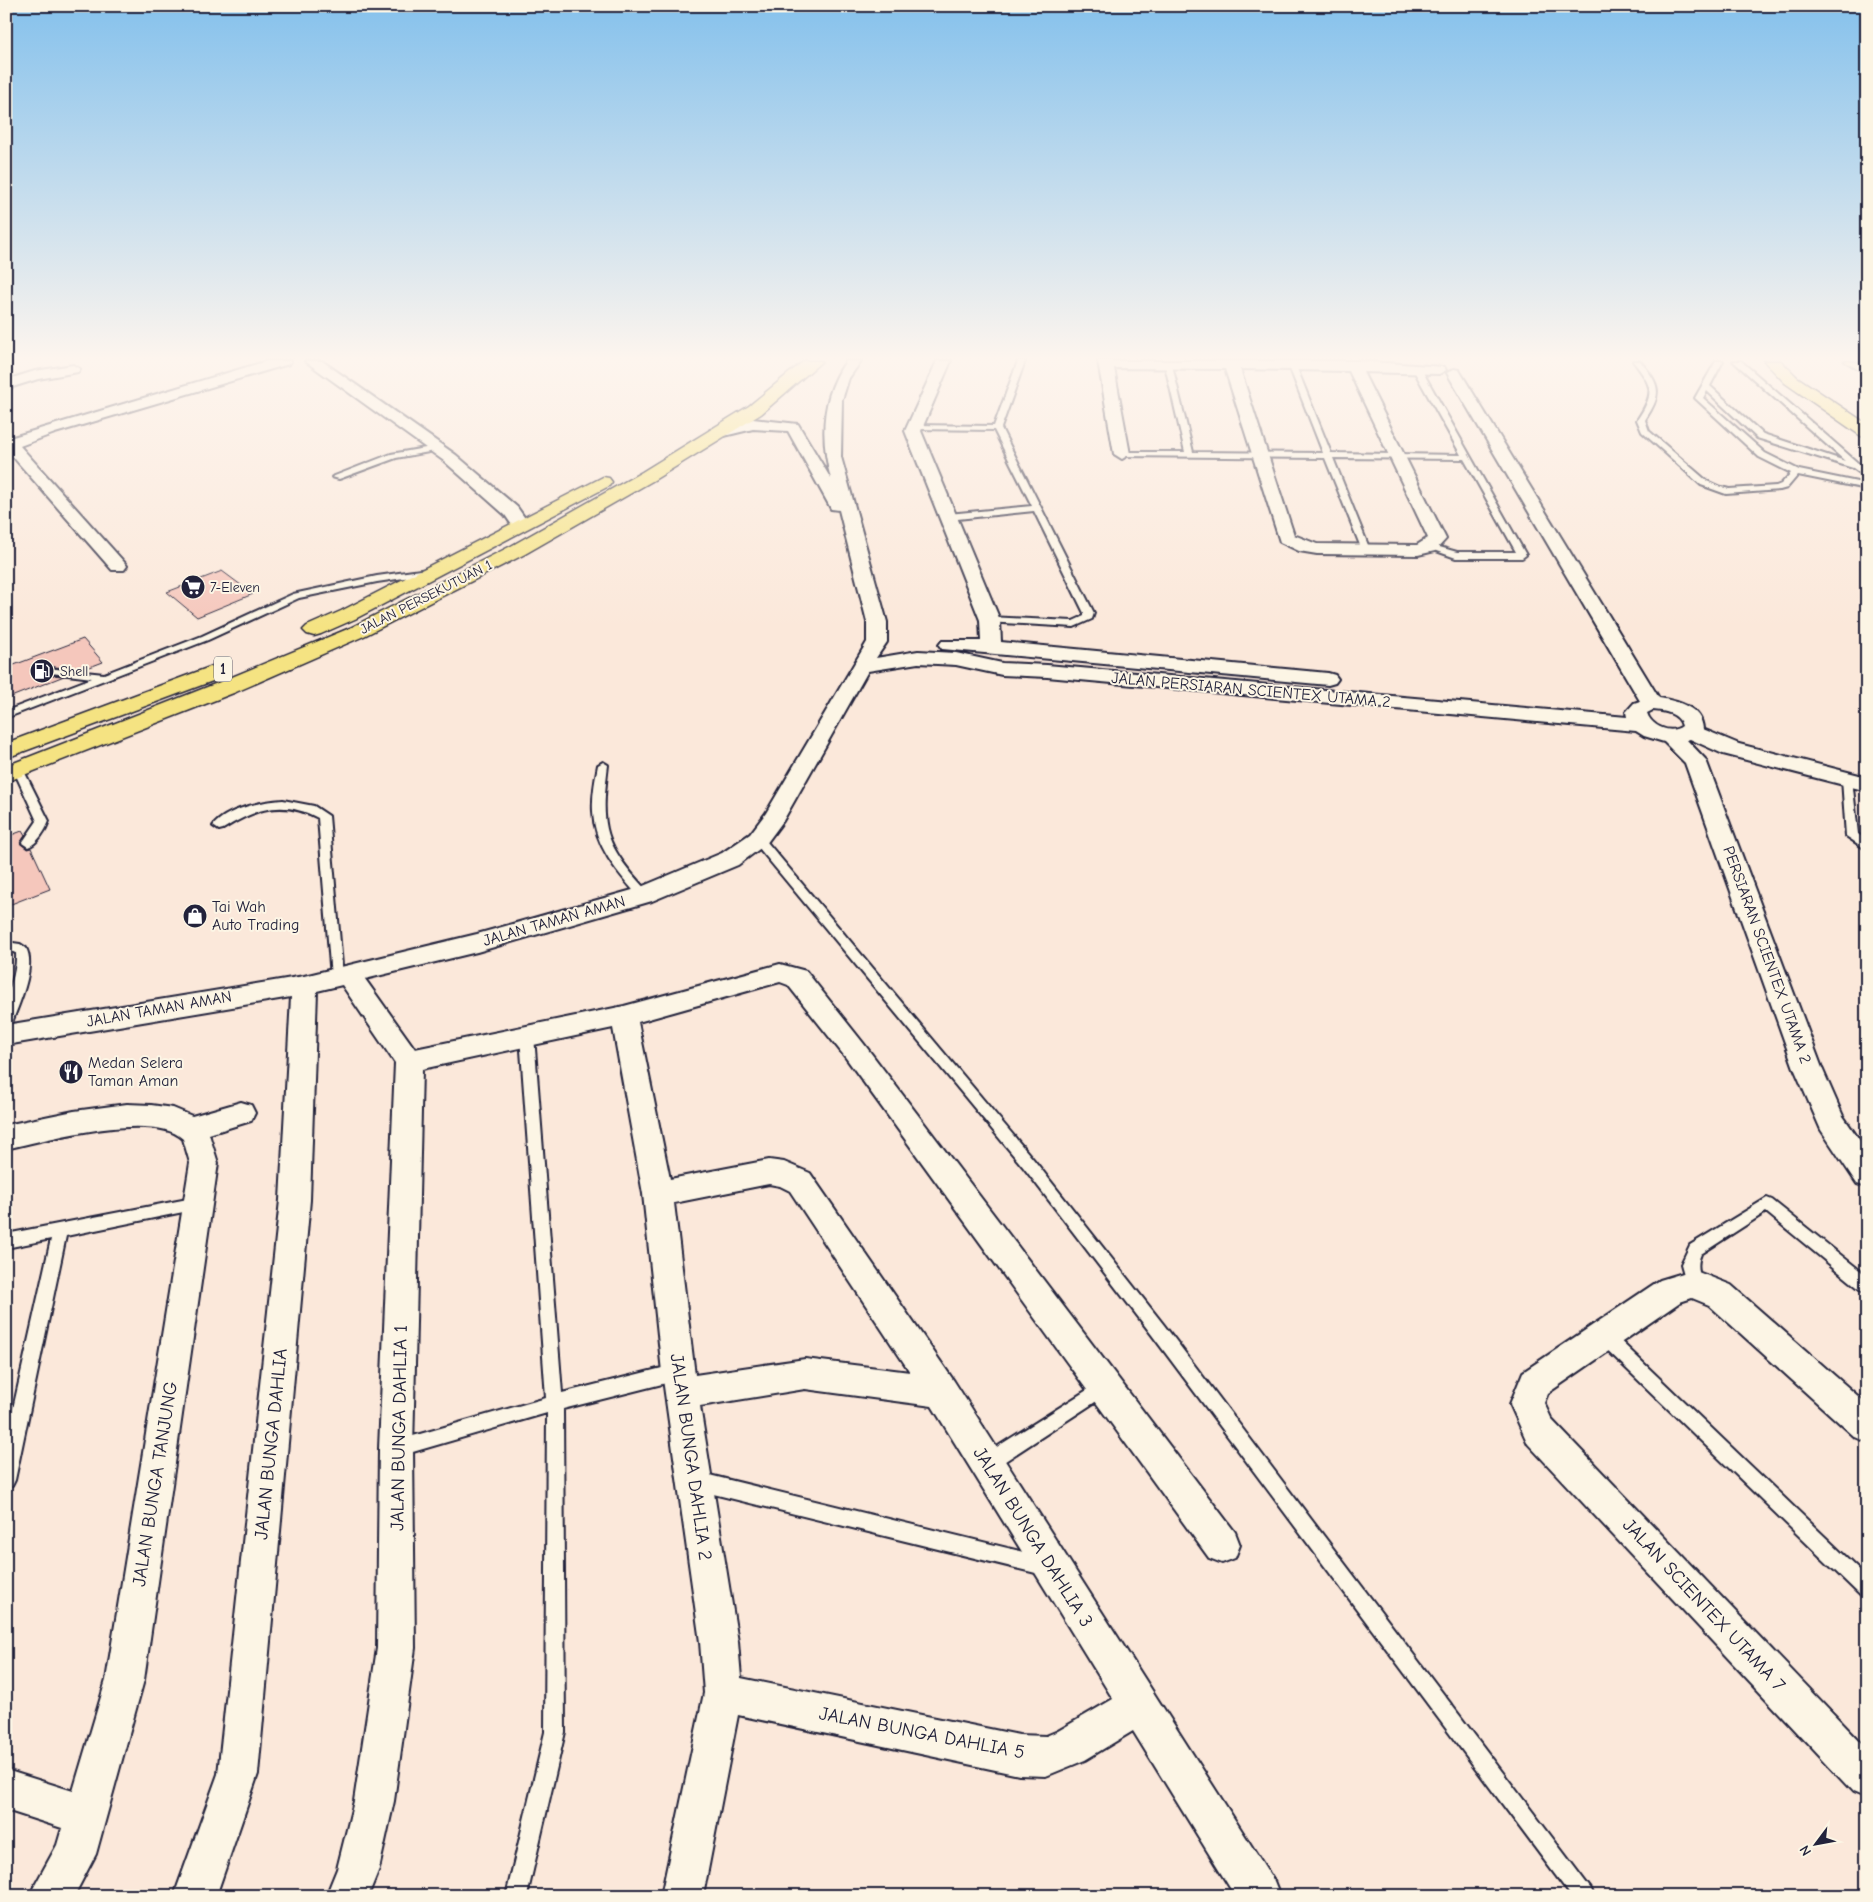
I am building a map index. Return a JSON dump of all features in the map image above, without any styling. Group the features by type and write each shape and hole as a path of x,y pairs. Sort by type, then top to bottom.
{"highway":[{"name":"JALAN PERSEKUTUAN 1","path":"6,752 215,672 348,615 629,468 659,450"},
{"name":"JALAN PERSEKUTUAN 1","path":"12,773 357,632 518,550 648,476 689,450"}],"street":[{"path":"13,450 118,566"},
{"path":"439,450 511,511 520,524"},
{"path":"807,450 854,536"},
{"path":"834,450 877,622 877,642"},
{"path":"922,450 990,620 992,647 1013,662 1047,671"},
{"path":"1121,450 1122,454"},
{"path":"1258,450 1286,538 1305,547 1418,550 1432,545 1438,539 1395,450"},
{"path":"1493,450 1657,733 1680,734 1857,781"},
{"name":"JALAN PERSIARAN SCIENTEX UTAMA 2","path":"877,642 992,647 1644,713"},
{"name":"JALAN TAMAN AMAN","path":"6,1035 304,985 342,976 477,943 644,896 730,859 758,840 797,781 861,666 877,642"},
{"name":"JALAN PERSIARAN SCIENTEX UTAMA 2","path":"861,666 918,657 956,659 1002,669 1644,713"},
{"path":"1644,713 1666,706 1681,711 1693,724 1680,734"},
{"name":"PERSIARAN SCIENTEX UTAMA 2","path":"1680,734 1696,760 1808,1068 1831,1122 1867,1175"},
{"path":"342,976 408,1061 624,1016 780,973 797,978 861,1059 1103,1388 1222,1545"},
{"name":"JALAN BUNGA DAHLIA","path":"195,1896 238,1774 295,1200 304,985"},
{"name":"JALAN BUNGA DAHLIA 2","path":"624,1016 658,1194 680,1383 719,1642 723,1693 682,1896"},
{"name":"JALAN BUNGA DAHLIA 1","path":"346,1896 358,1869 374,1801 396,1648 396,1449 408,1061"},
{"path":"6,1137 127,1114 174,1121 190,1128 241,1113"},
{"name":"JALAN BUNGA TANJUNG","path":"50,1896 75,1854 125,1680 204,1163 200,1144 190,1128"},
{"name":"JALAN BUNGA DAHLIA 3","path":"658,1194 769,1172 784,1174 800,1182 942,1392 1259,1896"},
{"name":"JALAN SCIENTEX UTAMA 7","path":"1706,1290 1671,1290 1535,1384 1527,1404 1540,1432 1866,1777"},
{"path":"1706,1290 1867,1426"},
{"path":"680,1383 805,1374 942,1392"},
{"name":"JALAN BUNGA DAHLIA 5","path":"723,1693 1019,1755 1046,1756 1071,1746 1139,1705"},
{"path":"6,1790 86,1816"}],"lane":[{"path":"336,477 394,456 428,450"},
{"path":"990,620 1074,624 1089,617 1089,612 1008,450"},
{"path":"1189,450 1190,455"},
{"path":"1325,450 1366,550"},
{"path":"1432,545 1456,555 1522,555 1463,450"},
{"path":"1666,450 1704,483 1728,492 1784,486 1796,472"},
{"path":"1756,450 1762,455 1796,472 1867,487"},
{"path":"1803,450 1856,467"},
{"path":"1836,450 1867,476"},
{"path":"1122,454 1467,457"},
{"path":"948,516 1037,508"},
{"path":"6,715 204,638 296,596 377,579 433,572"},
{"path":"51,670 106,677"},
{"path":"602,766 599,819 607,846 621,870 644,896"},
{"path":"12,773 43,822 28,843"},
{"path":"1857,781 1852,836 1867,846"},
{"path":"219,826 233,816 270,802 310,808 323,816 342,976"},
{"path":"758,840 1035,1172 1176,1353 1584,1896"},
{"path":"6,946 16,947 22,951 24,962 18,988 6,1020"},
{"path":"516,1896 555,1732 555,1403 527,1036"},
{"path":"6,1241 198,1204"},
{"path":"1706,1290 1689,1264 1695,1250 1767,1204 1867,1286"},
{"path":"6,1480 60,1230"},
{"path":"1604,1336 1867,1590"},
{"path":"396,1449 555,1403 680,1383"},
{"path":"987,1463 1103,1388"},
{"path":"695,1481 1053,1568"}],"building":[{"path":"222,571 253,594 197,617 167,592"},
{"name":"Shell","path":"83,639 103,662 82,670 46,666 44,671 50,675 64,676 6,699 6,668"},
{"path":"22,831 25,836 20,843 27,849 31,848 50,889 6,906 6,837"}],"place":[{"name":"7-Eleven","path":"193,587"},
{"name":"Shell","path":"42,671"},
{"name":"Tai Wah Auto Trading","path":"195,916"},
{"name":"Medan Selera Taman Aman","path":"71,1072"}]}
